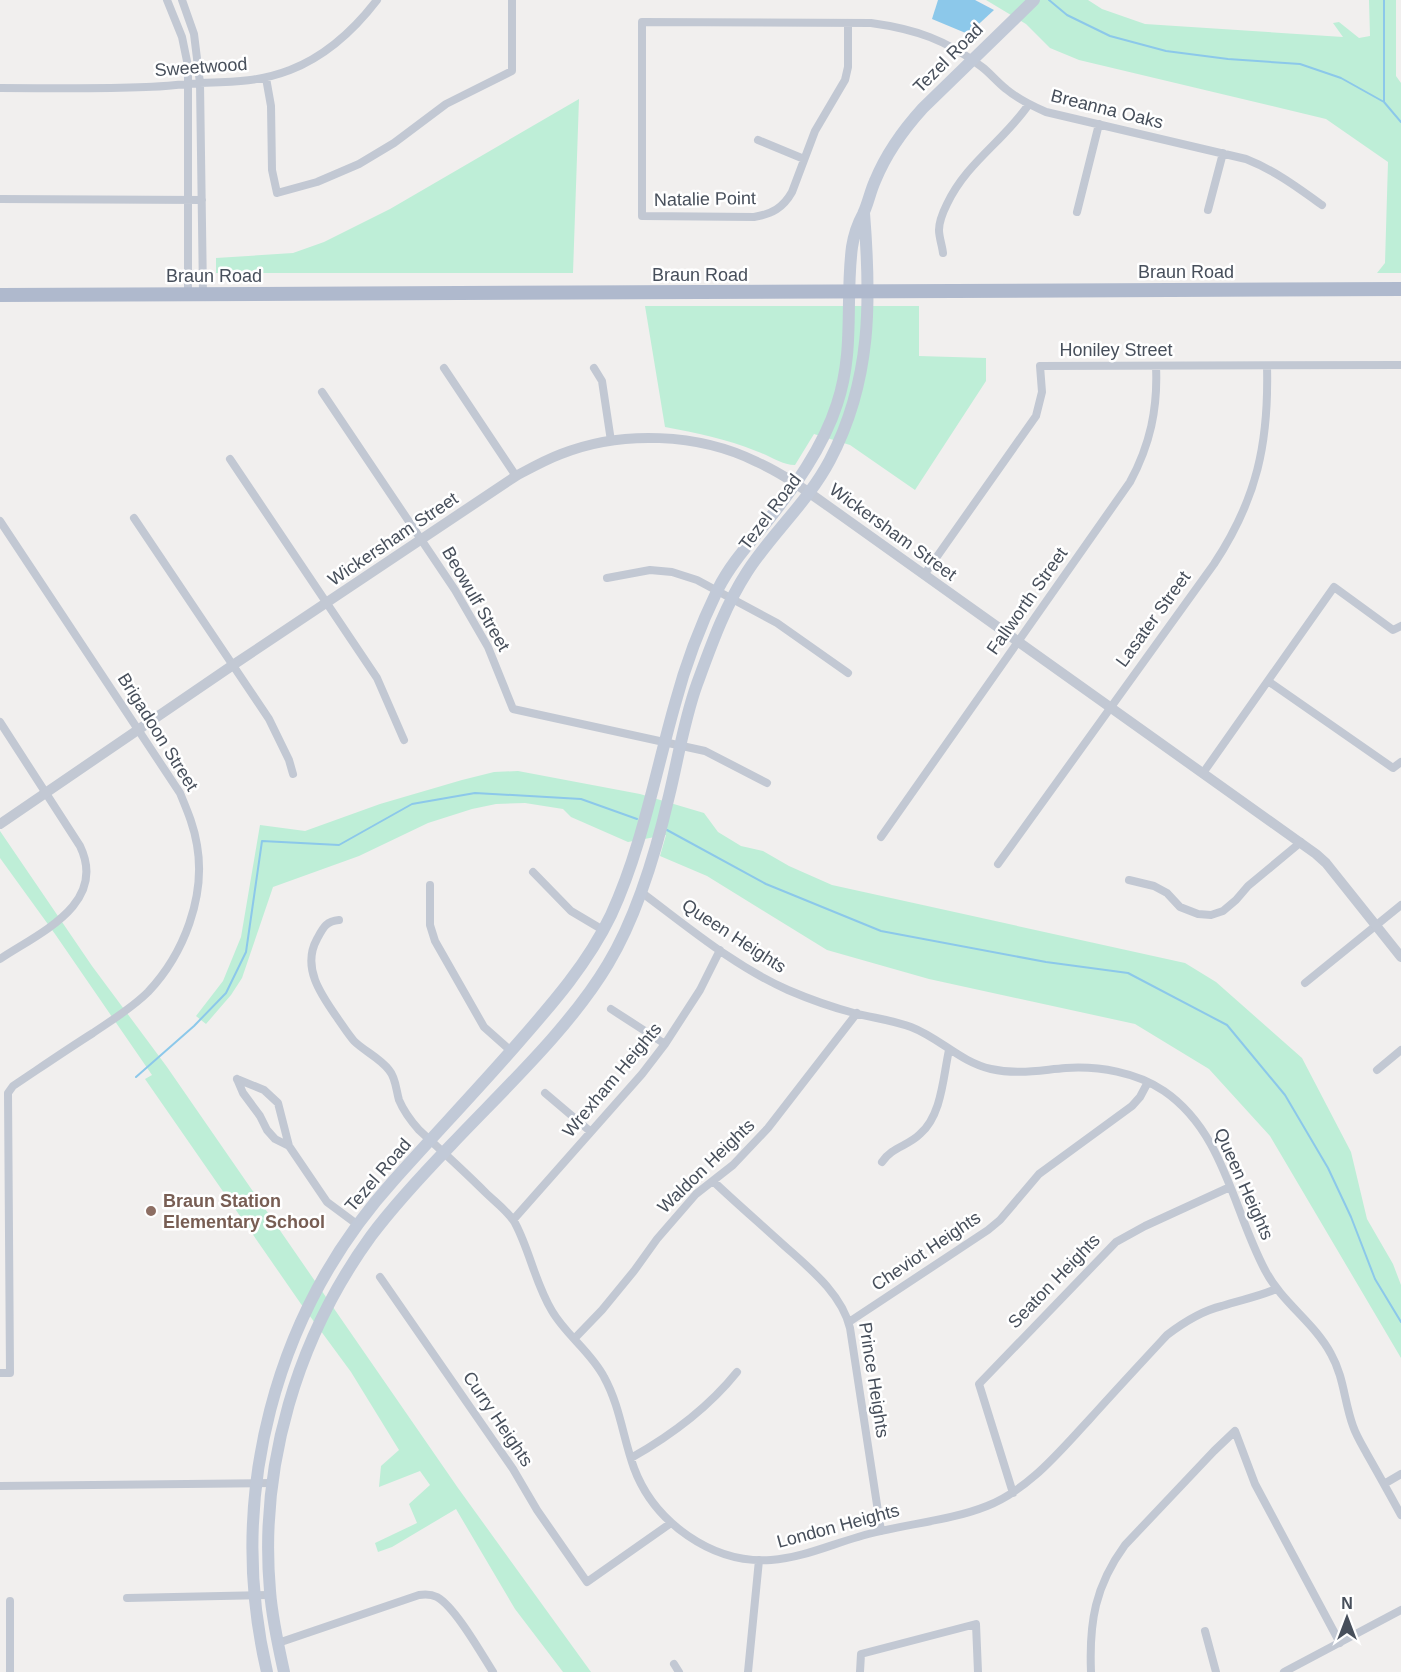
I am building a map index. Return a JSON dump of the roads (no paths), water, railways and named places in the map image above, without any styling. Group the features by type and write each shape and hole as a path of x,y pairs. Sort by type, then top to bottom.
{"main road":[{"name":"Tezel Road","path":"267,1672 254,1596 251,1537 257,1483 269,1414 290,1346 331,1263 376,1201 545,1012 588,957 603,930 623,885 644,820 683,678 717,591 744,550 795,483 827,429 842,389 850,335 852,247 856,225 864,213 882,164 909,123 971,59 1034,0"},
{"name":"Tezel Road","path":"284,1672 270,1595 268,1531 272,1483 290,1400 315,1332 344,1278 373,1234 444,1152 558,1030 608,965 640,892 661,827 696,689 732,599 749,570 809,493 829,463 855,398 867,339 868,292 864,213"},
{"name":"Braun Road","path":"0,295 1401,289"}],"street":[{"path":"167,0 182,37 189,84 188,294"},
{"path":"182,0 194,34 200,83 202,294"},
{"name":"Sweetwood","path":"0,88 147,87 233,83 266,78 291,70 329,49 357,24 377,0"},
{"path":"266,78 271,106 272,170 277,193 317,182 359,164 394,143 459,97 513,71 512,0"},
{"name":"Breanna Oaks","path":"642,216 642,22 871,23 896,26 946,42 1029,105 1046,112 1223,153 1264,166 1322,205"},
{"name":"Natalie Point","path":"642,216 754,217 767,215 787,201 815,131 845,80 848,67 848,23"},
{"path":"943,253 939,229 941,216 954,189 974,163 1029,105"},
{"path":"1077,212 1099,124"},
{"path":"758,140 804,159"},
{"path":"1208,210 1223,153"},
{"path":"0,199 202,200"},
{"name":"Honiley Street","path":"924,575 1032,422 1039,408 1042,392 1040,366 1401,365"},
{"name":"Fallworth Street","path":"881,837 1122,495 1139,465 1150,436 1156,407 1156,366"},
{"name":"Lasater Street","path":"998,864 1214,564 1240,520 1257,472 1266,433 1267,366"},
{"path":"444,368 516,476"},
{"path":"594,368 602,381 611,441"},
{"name":"Beowulf Street","path":"322,392 455,590 488,647 513,709 664,743"},
{"name":"Wickersham Street","path":"0,824 516,476 562,453 611,441 669,439 708,445 755,460 795,483 1301,842 1326,863 1401,957"},
{"path":"230,459 377,678 404,740"},
{"path":"134,518 279,738 289,760 292,774"},
{"name":"Brigadoon Street","path":"0,521 180,793 194,828 199,866 196,900 181,944 168,967 148,991 120,1015 13,1086 8,1093 5,1373"},
{"path":"607,578 640,570 672,572 697,580 777,623 848,673"},
{"path":"1203,773 1334,587 1393,630 1401,626"},
{"path":"1268,681 1393,768 1401,762"},
{"path":"0,722 82,851 87,874 84,891 68,914 0,959"},
{"path":"664,743 714,754 767,783"},
{"path":"644,820 661,827"},
{"path":"1129,880 1154,886 1167,893 1180,907 1198,914 1211,915 1223,911 1248,886 1301,842"},
{"path":"533,872 571,911 603,930"},
{"path":"430,885 430,925 435,941 484,1027 511,1051"},
{"name":"Queen Heights","path":"640,892 752,972 787,990 824,1004 915,1029 975,1064 1001,1071 1028,1073 1065,1068 1100,1069 1118,1072 1148,1082 1164,1091 1195,1119 1205,1132 1259,1258 1276,1289 1330,1351 1341,1375 1354,1429 1401,1515"},
{"path":"1305,983 1401,905"},
{"name":"London Heights","path":"339,920 330,921 325,925 315,943 312,957 315,982 352,1039 389,1069 408,1116 513,1220 539,1287 551,1310 595,1362 608,1385 646,1493 671,1522 688,1536 714,1550 759,1560 802,1554 881,1531 973,1511 989,1505 1013,1492 1045,1467 1167,1335 1206,1311 1252,1299 1276,1289"},
{"name":"Wrexham Heights","path":"513,1220 665,1044 700,990 720,950"},
{"path":"611,1009 665,1044"},
{"name":"Waldon Heights","path":"575,1338 628,1279 696,1194 742,1157 762,1136 857,1013"},
{"path":"882,1162 892,1150 920,1135 930,1122 935,1112 949,1050"},
{"path":"1377,1070 1401,1050"},
{"path":"289,1146 275,1139 267,1130 243,1093 237,1079 264,1090 278,1103 289,1146 327,1202 358,1225"},
{"name":"Cheviot Heights","path":"849,1322 994,1225 1039,1174 1132,1106 1148,1082"},
{"path":"545,1093 591,1132"},
{"name":"Prince Heights","path":"713,1181 815,1275 837,1299 849,1322 881,1531"},
{"name":"Seaton Heights","path":"1013,1492 979,1384 1116,1242 1144,1226 1230,1187"},
{"name":"Curry Heights","path":"380,1277 513,1469 537,1510 587,1582 671,1522"},
{"path":"632,1458 685,1424 710,1402 737,1372"},
{"path":"1091,1672 1092,1617 1101,1586 1116,1557 1206,1459 1235,1431 1255,1484 1340,1643"},
{"path":"1384,1484 1401,1474"},
{"path":"0,1486 272,1483"},
{"path":"748,1672 759,1560"},
{"path":"278,1643 427,1594 439,1598 450,1607 493,1672"},
{"path":"127,1598 270,1595"},
{"path":"10,1601 10,1672"},
{"path":"1284,1672 1401,1610"},
{"path":"860,1672 861,1654 976,1624 978,1672"},
{"path":"1206,1631 1216,1672"}],"water":[{"path":"938,0 975,0 994,10 968,34 932,19"}],"waterway":[{"path":"1049,0 1067,15 1110,36 1166,51 1228,59 1300,64 1341,78 1384,102 1401,122"},
{"path":"1384,0 1384,102"},
{"path":"136,1077 194,1026 226,993 246,952 262,841 339,845 412,804 475,793 581,799 637,819"},
{"path":"667,830 766,884 881,931 1046,962 1128,973 1227,1025 1285,1095 1328,1168 1351,1217 1375,1279 1401,1322"}],"place":[{"name":"Braun Station Elementary School","path":"151,1211"}]}
